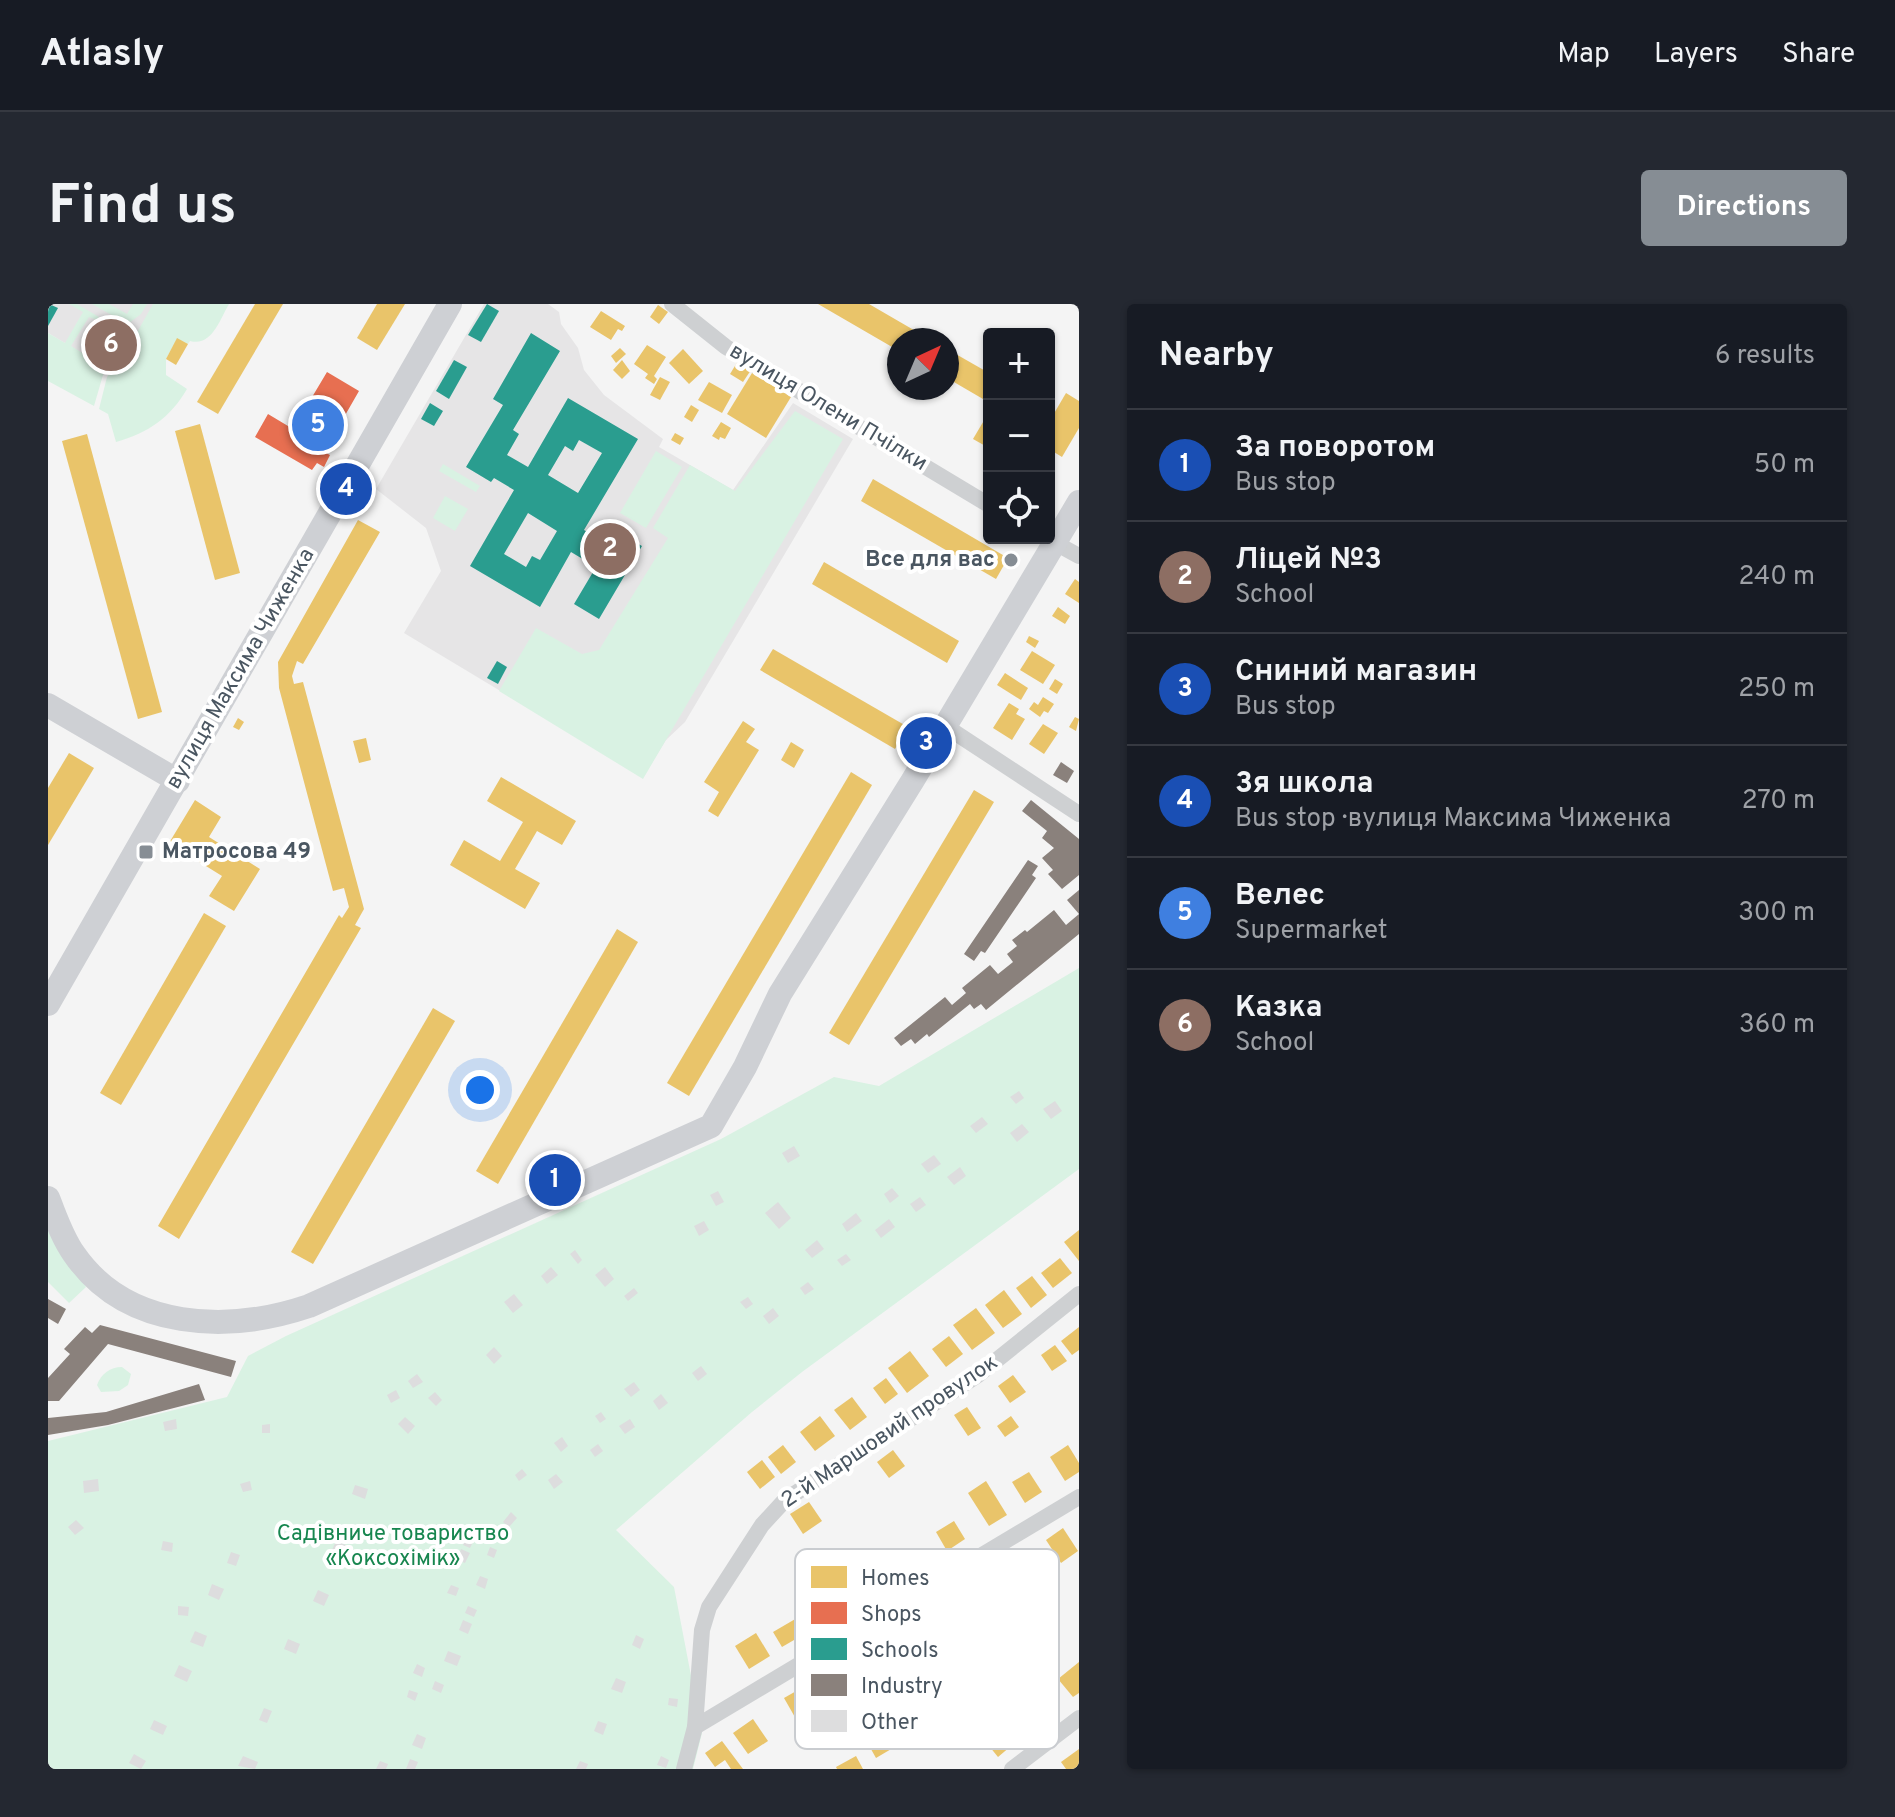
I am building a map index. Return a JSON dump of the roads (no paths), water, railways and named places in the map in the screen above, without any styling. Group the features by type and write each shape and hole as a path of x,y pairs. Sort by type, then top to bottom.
{"street":[{"name":"вулиця Максима Чиженка","path":"51,998 450,304"},
{"name":"вулиця Олени Пчілки","path":"672,304 726,347 983,501"},
{"path":"1055,535 1079,502"},
{"path":"1055,542 1079,556"},
{"path":"48,1198 63,1237 74,1255 86,1270 117,1296 157,1315 228,1323 253,1321 309,1306 711,1126 745,1067 780,994 945,726 1049,544"},
{"path":"48,705 178,781"},
{"path":"945,726 1079,814"},
{"name":"2-й Маршовий провулок","path":"684,1769 695,1727 702,1630 709,1607 762,1525 785,1500 978,1375 1079,1294"},
{"path":"999,1549 1077,1503"},
{"path":"695,1727 795,1668"},
{"path":"1059,1733 1079,1718"},
{"path":"1012,1769 1038,1749"}],"place":[{"name":"Казка","path":"111,345"},
{"name":"Велес","path":"318,425"},
{"name":"3я школа","path":"346,489"},
{"name":"Ліцей №3","path":"610,549"},
{"name":"Все для вас","path":"1011,560"},
{"name":"Сниний магазин","path":"926,743"},
{"name":"Матросова 49","path":"146,852"},
{"name":"За поворотом","path":"555,1180"}],"park label":[{"name":"Садівниче товариство «Коксохімік»","path":"393,1546"}]}
